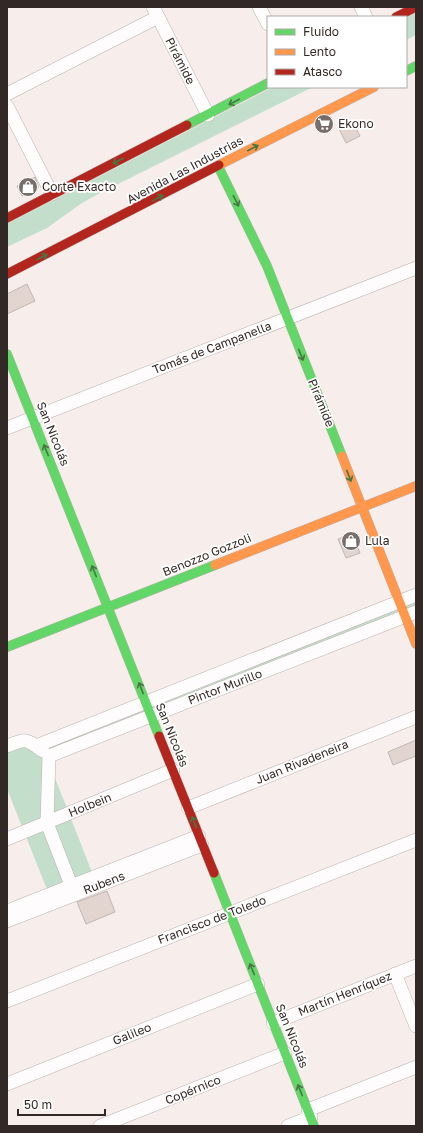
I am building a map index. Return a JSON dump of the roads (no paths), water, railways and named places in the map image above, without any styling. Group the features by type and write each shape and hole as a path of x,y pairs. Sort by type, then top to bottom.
{"street":[{"path":"259,7 267,22"},
{"path":"361,7 366,16"},
{"path":"398,16 416,7"},
{"path":"7,94 155,12"},
{"name":"Pirámide","path":"155,12 208,115"},
{"path":"407,70 416,66"},
{"path":"7,218 267,85"},
{"name":"Avenida Las Industrias","path":"7,274 372,88"},
{"path":"7,106 52,194"},
{"name":"Pirámide","path":"218,166 257,244 399,601 410,614 416,644"},
{"name":"Tomás de Campanella","path":"7,428 416,268"},
{"name":"San Nicolás","path":"7,354 230,913 311,1121"},
{"name":"Benozzo Gozzoli","path":"7,647 416,486"},
{"name":"Pintor Murillo","path":"36,746 416,595"},
{"name":"Pintor Murillo","path":"49,756 410,614"},
{"name":"Juan Rivadeneira","path":"188,808 416,717"},
{"path":"7,746 24,740 36,746 49,756 47,820 71,885"},
{"name":"Holbein","path":"7,839 47,820 173,770"},
{"name":"Holbein","path":"7,831 47,820"},
{"name":"Francisco de Toledo","path":"7,1001 416,840"},
{"name":"Rubens","path":"7,911 71,885 201,841"},
{"name":"Rubens","path":"7,921 201,841"},
{"name":"Martín Henríquez","path":"273,1023 416,966"},
{"path":"395,974 416,1026"},
{"name":"Galileo","path":"7,1084 258,984"},
{"name":"Copérnico","path":"100,1126 285,1053"},
{"path":"288,1126 311,1121 416,1067"}],"place":[{"name":"Ekono","path":"324,124"},
{"name":"Corte Exacto","path":"28,187"},
{"name":"Lula","path":"351,541"}]}
